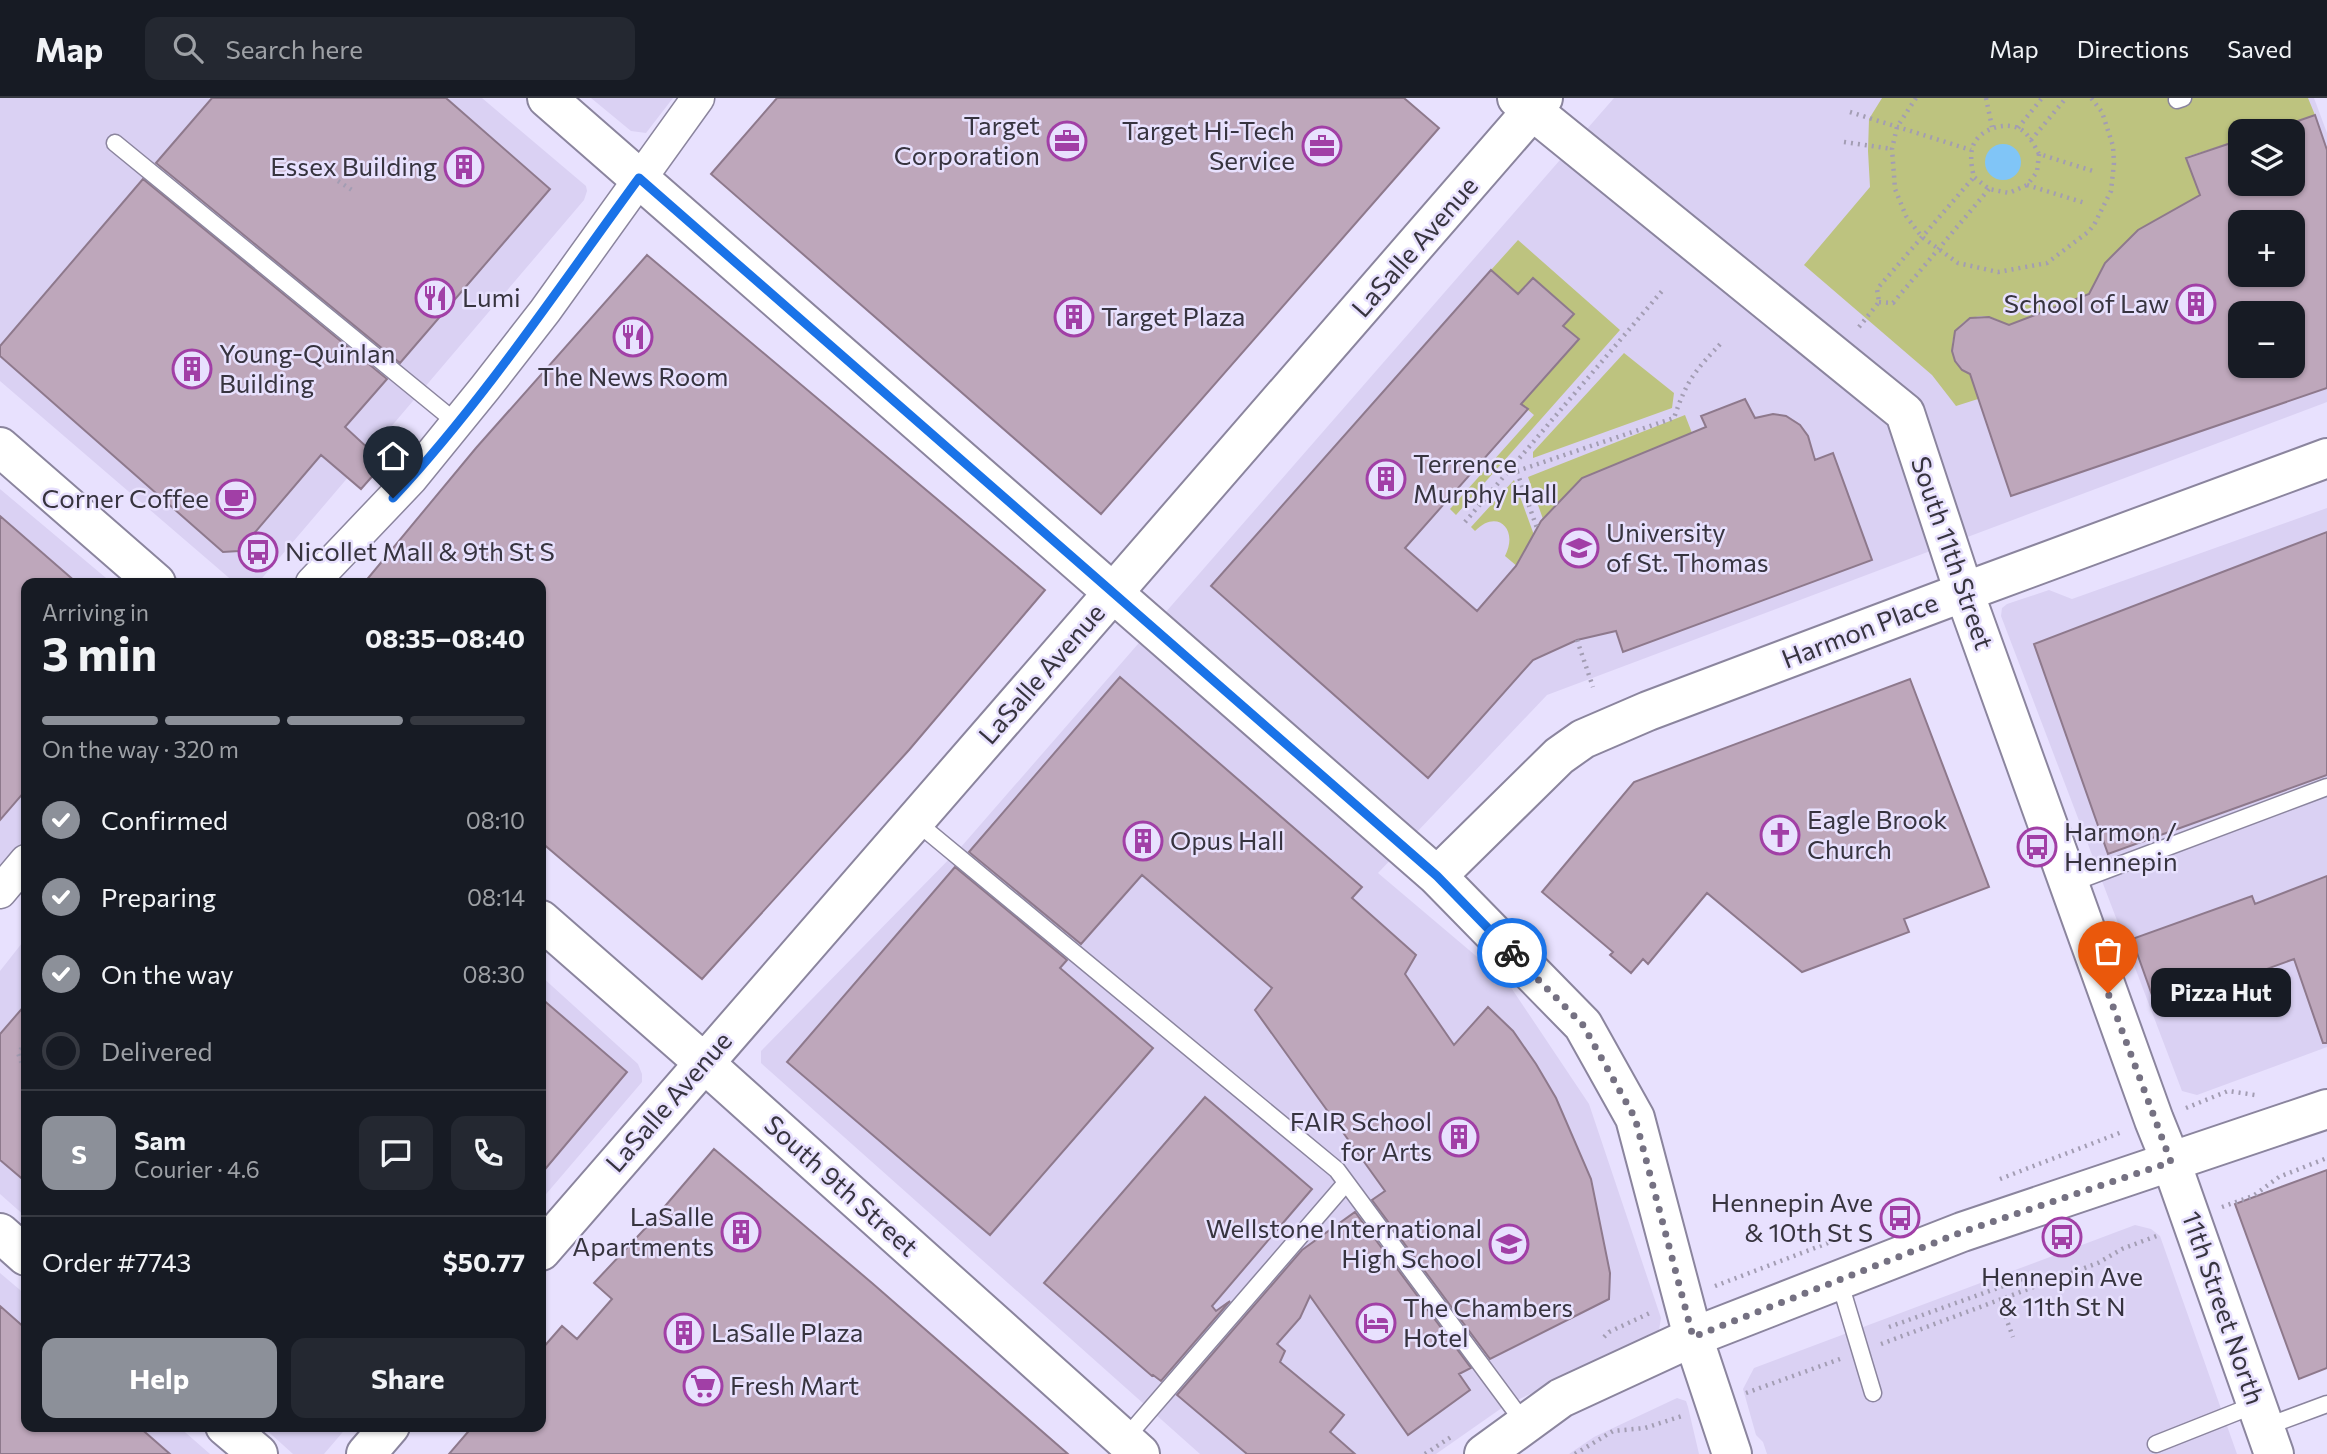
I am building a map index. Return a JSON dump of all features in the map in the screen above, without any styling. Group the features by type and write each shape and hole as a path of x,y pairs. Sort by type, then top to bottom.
{"street":[{"path":"547,98 1437,876 1583,1025 1635,1118 1693,1337 1732,1454"},
{"path":"317,578 411,479 457,423 545,310 698,98"},
{"name":"LaSalle Avenue","path":"546,1245 1114,592 1531,102"},
{"name":"South 11th Street","path":"1531,102 1905,413 1964,592 2171,1162"},
{"path":"0,447 150,578"},
{"name":"Harmon Place","path":"1437,876 1559,756 1583,739 1648,711 2327,458"},
{"path":"0,892 21,867"},
{"name":"South 9th Street","path":"546,924 1132,1447"},
{"path":"1484,1454 1561,1398 1693,1337 1962,1232 2327,1109"},
{"name":"11th Street North","path":"2171,1162 2265,1429"},
{"path":"0,1233 21,1252"},
{"path":"232,1432 258,1454"},
{"path":"366,1454 385,1432"}],"lane":[{"path":"115,144 457,423"},
{"path":"2069,884 2327,787"},
{"path":"914,820 1337,1170 1525,1424"},
{"path":"1132,1447 1346,1183"},
{"path":"1839,1280 1873,1392"},
{"path":"2156,1444 2265,1429 2327,1404"}],"path":[{"path":"1916,98 1897,127 1892,149 1895,189 1906,216 1922,237 1958,262 1998,272 2047,263 2094,225 2110,191 2114,163 2113,146 2102,112 2091,98"},
{"path":"1986,98 1992,127"},
{"path":"2018,128 2042,98"},
{"path":"2031,139 2066,98"},
{"path":"1850,113 1971,150"},
{"path":"1992,127 2018,128 2031,139 2039,155 2037,172 2027,185 2009,193 1989,189 1974,177 1971,150 1978,138 1992,127"},
{"path":"1844,142 1892,149"},
{"path":"2039,155 2096,172"},
{"path":"1859,327 1878,302 1877,289 1974,177"},
{"path":"338,181 355,192"},
{"path":"2027,185 2085,203"},
{"path":"1878,302 1893,303 1989,189"},
{"path":"1465,522 1662,291"},
{"path":"1517,471 1674,418 1692,373 1723,341"},
{"path":"1515,464 1537,528"},
{"path":"1577,640 1593,687"},
{"path":"2185,1108 2228,1091 2261,1096"},
{"path":"2219,1208 2253,1196 2279,1177 2327,1158"},
{"path":"1889,1327 2022,1279"},
{"path":"2003,1310 2013,1337"}],"shaded area":[{"path":"0,98 482,98 586,186 584,200 262,578 229,578 0,381"},
{"path":"591,98 673,98 646,133 631,131"},
{"name":"University of St. Thomas","path":"1614,98 2314,98 2327,133 2327,402 1547,695 1378,873 1508,983 1589,1104 1661,1318 1659,1330 1653,1338 1506,1405 1436,1454 1200,1454 761,1063 761,1051 961,847"},
{"path":"0,489 106,578 21,578 21,849 0,876"},
{"path":"2327,508 2327,1047 2197,1095 2182,1091 2001,616 2002,608 2049,590 2072,599"},
{"path":"21,944 21,1213 0,1194 0,971"},
{"path":"546,981 638,1064 642,1082 546,1194"},
{"path":"2135,1225 2151,1229 2160,1236 2237,1454 1767,1454 1763,1442 1756,1435 1743,1389 1754,1368"},
{"path":"0,1273 21,1291 21,1432 185,1432 210,1454 0,1454"},
{"path":"1677,1398 1686,1401 1699,1454 1569,1454 1594,1437"},
{"path":"269,1432 343,1432 324,1454 293,1454"}],"green space":[{"path":"1882,98 2308,98 2315,115 2303,119 2228,119 2228,144 2186,157 2200,195 2089,294 2001,328 1998,320 1983,316 1971,318 1961,324 1952,344 1954,355 1959,365 1970,374 1978,399 1956,406 1932,375 1804,265 1870,187 1869,119"},
{"path":"1518,240 1620,330 1456,515 1450,509 1534,415 1521,404 1578,339 1563,326 1574,314 1533,278 1518,294 1491,270"},
{"path":"1624,353 1674,393 1672,408 1533,458 1533,452"},
{"path":"1685,415 1692,433 1582,478 1543,519 1528,477"},
{"path":"1514,480 1558,601 1505,556 1509,537 1504,525 1491,521 1475,531 1471,527"}],"water":[{"path":"2003,144 2016,149 2021,162 2016,175 2003,180 1990,175 1985,162 1990,149"}],"building":[{"path":"212,98 446,98 550,189 400,363 156,163"},
{"name":"Target Plaza","path":"777,98 1404,98 1439,128 1101,514 711,174"},
{"name":"School of Law","path":"2315,115 2327,150 2327,388 2011,496 1970,374 1962,370 1955,361 1952,351 1955,331 1970,318 1989,317 2009,325 2089,294 2105,263 2138,230 2200,195 2186,158 2228,144 2228,196 2305,196 2304,119"},
{"name":"Young-Quinlan Building","path":"143,179 387,379 345,427 384,463 361,489 321,455 239,551 223,552 0,356 0,346"},
{"path":"647,255 1045,590 909,750 702,979 546,846 546,578 368,578 476,448"},
{"path":"1491,270 1518,294 1533,278 1574,314 1563,326 1579,339 1521,404 1528,409 1405,548 1477,611 1516,566 1541,521 1582,478 1706,427 1701,416 1745,399 1755,418 1773,414 1786,416 1800,425 1808,436 1815,460 1833,453 1872,560 1623,652 1616,631 1577,640 1533,660 1428,778 1211,586"},
{"path":"0,516 71,578 21,578 21,796 0,820"},
{"path":"2327,532 2327,775 2108,854 2034,644"},
{"path":"1120,677 1362,887 1352,898 1416,955 1405,974 1454,1045 1488,1007 1513,1031 1556,1098 1591,1179 1610,1273 1609,1299 1490,1359 1372,1200 1385,1191 1255,1010 1272,988 1142,875 1081,944 969,852"},
{"name":"Eagle Brook Church","path":"1910,679 1989,887 1904,919 1909,932 1802,972 1707,893 1648,964 1643,959 1631,973 1610,955 1613,952 1542,892 1634,782"},
{"path":"955,867 1067,960 1060,968 1153,1048 990,1235 787,1062"},
{"path":"2327,876 2327,1043 2323,1043 2294,959 2157,1009 2132,939 2252,896 2255,904"},
{"path":"546,1002 627,1072 546,1168"},
{"path":"21,1010 21,1178 0,1160 0,1034"},
{"path":"1205,1097 1312,1189 1212,1306 1216,1311 1230,1301 1161,1381 1044,1283"},
{"name":"LaSalle Plaza","path":"714,1149 1068,1454 449,1454 468,1432 546,1432 546,1344 562,1326 577,1339 612,1299 594,1283"},
{"path":"2327,1170 2327,1368 2299,1379 2235,1204"},
{"name":"The Chambers Hotel","path":"1355,1212 1471,1368 1459,1374 1470,1390 1408,1435 1310,1296 1300,1318 1277,1344 1285,1351 1280,1362 1344,1415 1330,1432 1355,1454 1247,1454 1177,1395 1302,1250"},
{"path":"0,1306 21,1325 21,1432 145,1432 170,1454 0,1454"}],"way so far":[{"path":"1512,953 1583,1025 1635,1118 1693,1337 1962,1232 2171,1162 2108,993"}],"place":[{"name":"Target Corporation","path":"1067,141"},
{"name":"Target Hi-Tech Service","path":"1322,146"},
{"name":"Essex Building","path":"464,167"},
{"name":"Lumi","path":"435,298"},
{"name":"School of Law","path":"2196,304"},
{"name":"Target Plaza","path":"1074,317"},
{"name":"The News Room","path":"633,337"},
{"name":"Young-Quinlan Building","path":"192,369"},
{"name":"Terrence Murphy Hall","path":"1386,479"},
{"name":"Corner Coffee","path":"236,499"},
{"name":"University of St. Thomas","path":"1579,548"},
{"name":"Nicollet Mall & 9th St S","path":"258,552"},
{"name":"Eagle Brook Church","path":"1780,835"},
{"name":"Opus Hall","path":"1143,841"},
{"name":"Harmon / Hennepin","path":"2037,847"},
{"name":"Pizza Hut","path":"2108,993"},
{"name":"FAIR School for Arts","path":"1459,1137"},
{"name":"Hennepin Ave & 10th St S","path":"1900,1218"},
{"name":"LaSalle Apartments","path":"741,1232"},
{"name":"Hennepin Ave & 11th St N","path":"2062,1237"},
{"name":"Wellstone International High School","path":"1509,1244"},
{"name":"The Chambers Hotel","path":"1376,1323"},
{"name":"LaSalle Plaza","path":"684,1333"},
{"name":"Fresh Mart","path":"703,1386"}],"route":[{"path":"393,498 485,388 545,310 639,178 1437,876 1512,953"}]}
